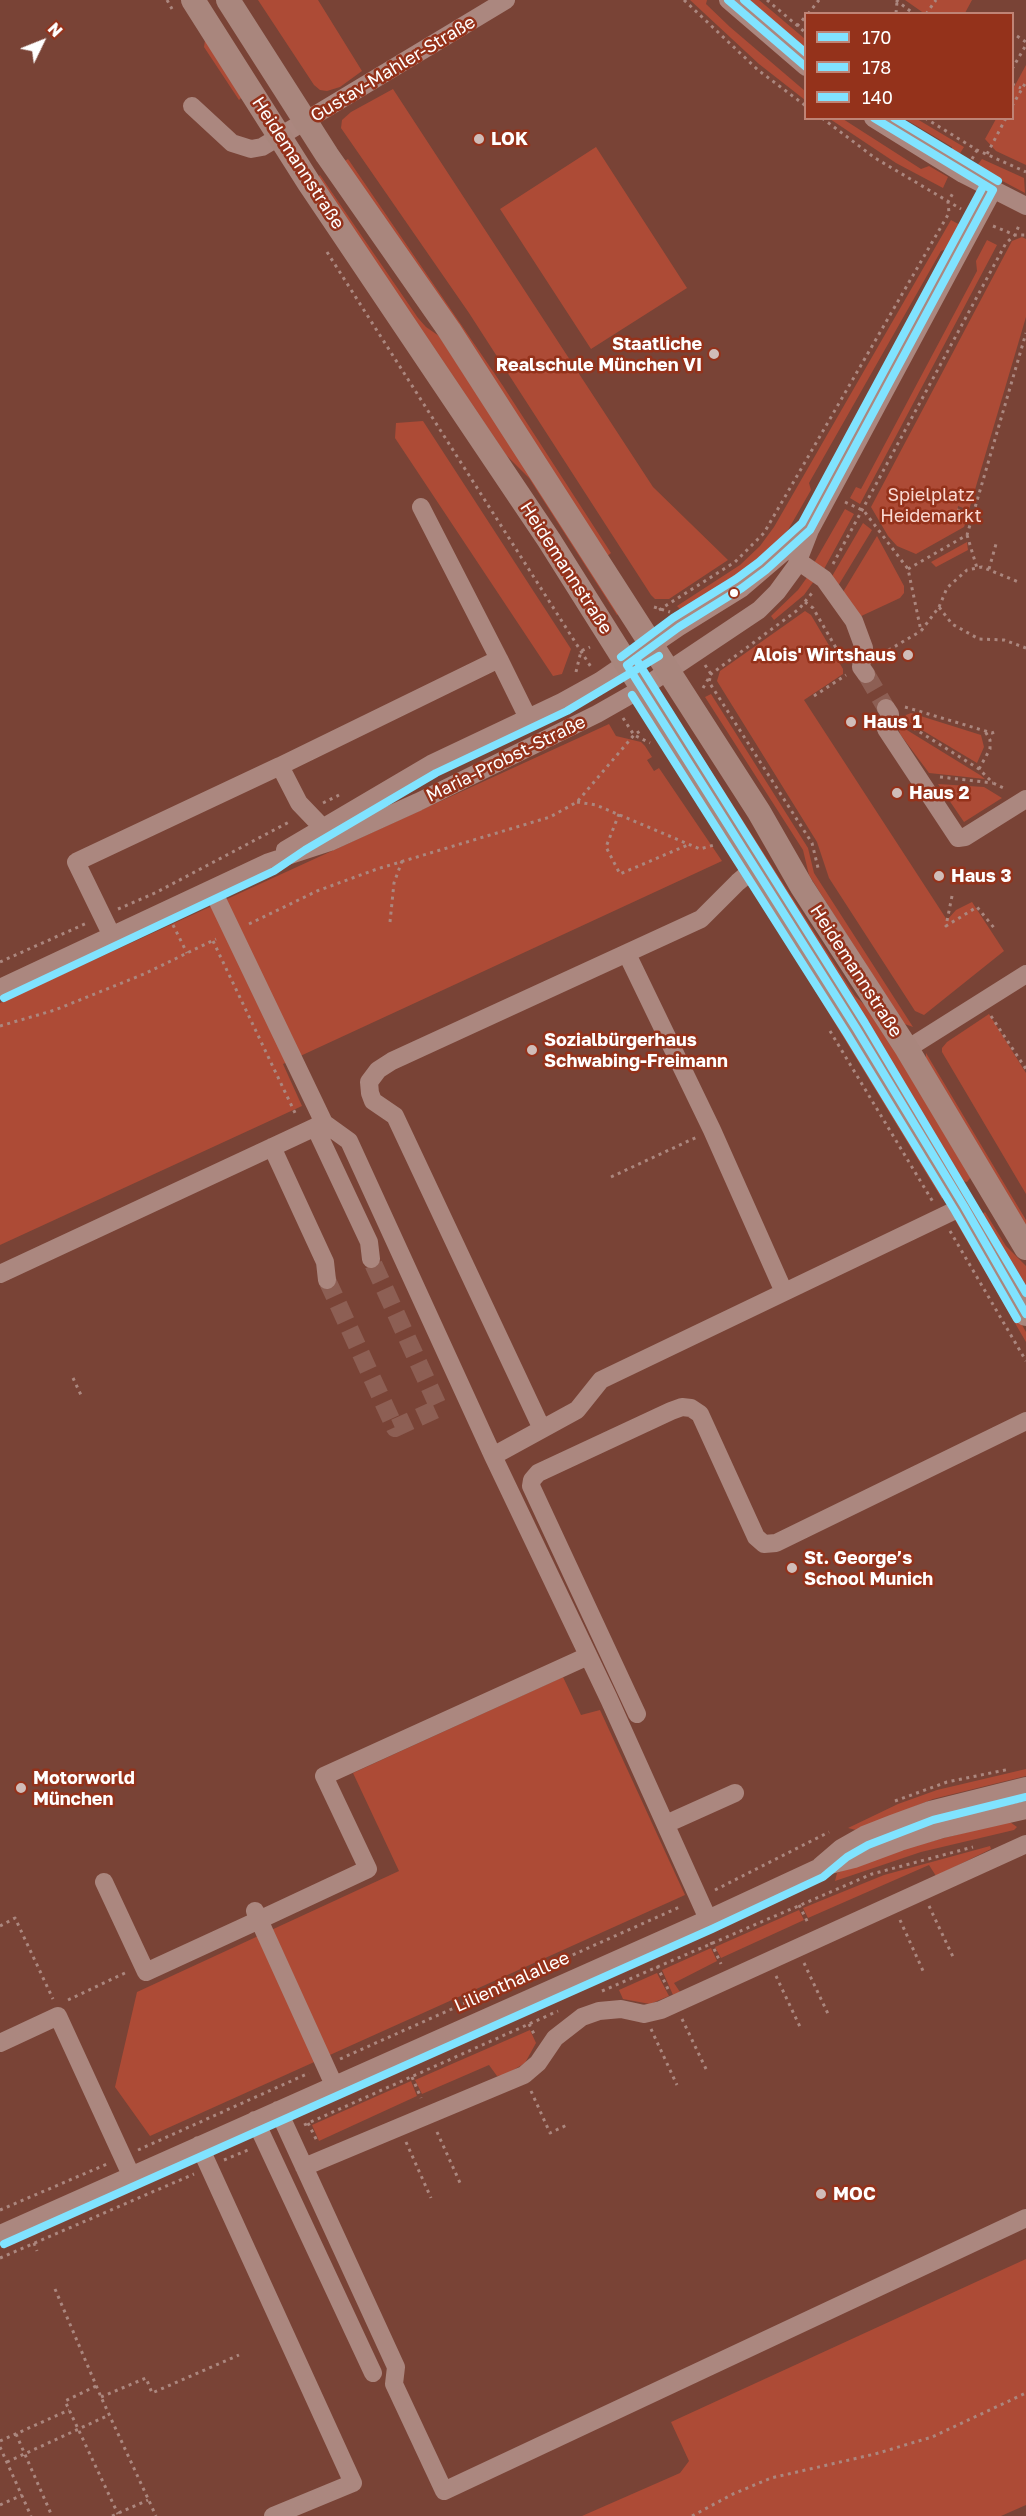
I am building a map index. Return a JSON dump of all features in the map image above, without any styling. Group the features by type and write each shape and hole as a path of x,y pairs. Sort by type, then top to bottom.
{"main road":[{"name":"Heidemannstraße","path":"193,0 280,138 549,540 641,689 756,867 964,1206 1026,1314"},
{"name":"Heidemannstraße","path":"228,0 306,122 449,330 653,646 759,812 802,887 907,1049 1026,1248"},
{"path":"964,1206 991,1190"}],"street":[{"name":"Gustav-Mahler-Straße","path":"192,106 232,143 251,149 262,147 506,0"},
{"path":"728,0 804,65"},
{"path":"876,120 1024,211"},
{"path":"810,530 979,220 993,190"},
{"path":"421,507 528,718"},
{"name":"Maria-Probst-Straße","path":"269,862 322,827 431,764 562,702 627,665 679,627 742,588 766,570 810,530"},
{"name":"Maria-Probst-Straße","path":"0,988 269,862 330,842 418,802 597,714 641,689 759,610 777,592 798,561 810,530"},
{"path":"798,561 824,579 856,627 864,648 859,671"},
{"path":"112,936 76,862 280,766 499,658"},
{"path":"888,711 886,729 958,838 965,837 1018,794"},
{"path":"280,766 299,802 322,827"},
{"path":"542,1429 395,1116 374,1101 370,1093 369,1082 378,1070 392,1061 701,920 756,867"},
{"path":"212,889 314,1128 370,1251"},
{"path":"627,954 712,1130 784,1292"},
{"path":"907,1049 1026,974"},
{"path":"0,1274 314,1128 349,1141 582,1653 609,1699 708,1919"},
{"path":"272,1147 326,1271"},
{"path":"493,1456 578,1410 601,1380 964,1206"},
{"path":"637,1714 531,1486 537,1473 682,1407 691,1408 699,1414 756,1537 764,1544 776,1543 1026,1421"},
{"path":"512,1495 531,1486"},
{"path":"104,1882 146,1972 257,1915 368,1869 324,1776 582,1653"},
{"path":"609,1699 626,1691"},
{"name":"Lilienthalallee","path":"0,2234 818,1868 854,1859 943,1829 1024,1814 1020,1788 930,1810 864,1835 841,1848 818,1868"},
{"path":"666,1824 735,1793"},
{"path":"304,2167 400,2129 524,2075 538,2063 555,2038 582,2017 599,2011 621,2009 644,2014 654,2013 1026,1844"},
{"path":"257,1915 334,2085"},
{"path":"0,2043 57,2011 131,2175"},
{"path":"278,2110 396,2367 394,2384 444,2491 693,2372 1026,2218"},
{"path":"255,2120 374,2373"},
{"path":"200,2145 353,2483 273,2516"}],"path":[{"path":"684,0 758,69 804,104"},
{"path":"767,0 804,31"},
{"path":"809,12 819,0"},
{"path":"897,0 912,12"},
{"path":"797,26 804,18"},
{"path":"1014,65 1026,44 1017,36"},
{"path":"1014,103 1026,82"},
{"path":"1014,85 1022,89"},
{"path":"825,120 875,158 979,220 1015,235 1026,235"},
{"path":"928,120 977,150 1026,172"},
{"path":"987,154 1005,120"},
{"path":"660,609 735,562 764,533 949,213 948,202 977,150"},
{"path":"687,700 703,688 711,674 777,626 805,602 824,579 864,510 1006,243 1015,235 1024,211"},
{"path":"977,568 968,535 972,514 1026,333"},
{"path":"829,495 864,510 908,569 921,631"},
{"path":"957,510 972,514"},
{"path":"908,569 968,535"},
{"path":"989,569 996,544"},
{"path":"814,696 859,671 921,631 939,607 947,588 967,570 989,569 1021,583"},
{"path":"805,602 813,608 859,671"},
{"path":"939,607 952,624 979,639 1004,640 1026,648"},
{"path":"773,621 777,626"},
{"path":"1004,640 1006,635"},
{"path":"719,657 724,664"},
{"path":"888,711 903,707 910,708 992,733 997,731"},
{"path":"888,711 979,769 993,783"},
{"path":"0,1026 55,1010 144,974 316,891 402,861 550,818 577,802 634,735 660,718"},
{"path":"979,769 990,749 990,740 985,731"},
{"path":"917,775 993,783 1018,794"},
{"path":"577,802 596,805 700,849 714,845"},
{"path":"619,814 606,847 620,874 690,844"},
{"path":"390,922 394,883 402,861"},
{"path":"952,896 946,926 977,907 995,929"},
{"path":"213,941 314,1128"},
{"path":"982,1002 1026,1069"},
{"path":"611,1176 712,1130"},
{"path":"73,1378 81,1395"},
{"path":"888,1805 947,1782 1018,1767"},
{"name":"Lilienthalallee","path":"0,2210 699,1898 836,1829"},
{"path":"594,1995 711,1942 872,1874 981,1845"},
{"path":"922,1891 954,1959"},
{"path":"892,1905 924,1972"},
{"path":"0,1926 15,1918 57,2011 142,1965"},
{"path":"711,1942 728,1980"},
{"path":"798,1949 829,2016"},
{"path":"769,1961 801,2029"},
{"path":"657,1966 707,2072"},
{"path":"288,2132 566,2008"},
{"path":"644,2014 677,2085"},
{"path":"524,2075 550,2133 569,2124"},
{"path":"400,2129 431,2198"},
{"path":"0,2258 265,2142"},
{"path":"55,2289 96,2386 156,2516"},
{"path":"101,2397 146,2378 152,2393 239,2355"},
{"path":"96,2386 65,2401 118,2514"},
{"path":"692,2516 733,2494 771,2478 875,2454 932,2437 1026,2392"},
{"path":"0,2441 69,2410"},
{"path":"7,2462 109,2415"},
{"path":"16,2434 52,2516"},
{"path":"0,2447 31,2516"},
{"path":"0,2505 22,2495"},
{"path":"112,2516 148,2500"}],"green space":[{"path":"258,0 318,0 362,71 340,87 327,91 320,90 314,85"},
{"path":"690,0 707,0 706,4 730,27 804,90 804,99 759,64"},
{"path":"750,0 759,0 804,38 804,47"},
{"path":"905,0 972,0 966,12 922,12"},
{"path":"205,40 242,97 239,100 204,47"},
{"path":"1026,65 1026,165 996,151 985,139 995,120 1014,120 1014,87"},
{"path":"393,89 653,487 728,560 669,599 655,599 651,595 469,313 341,128 342,120 351,112"},
{"path":"832,120 845,120 921,169 929,166 948,177 943,188 896,163"},
{"path":"907,120 919,120 964,147 957,158 952,154 952,147"},
{"path":"596,147 687,288 591,349 500,209"},
{"path":"348,159 503,386 611,553 606,557 343,162"},
{"path":"982,159 1024,178 1025,193 976,167"},
{"path":"320,175 418,318 439,336 620,613 617,615 529,478 506,455 316,179"},
{"path":"951,220 962,226 949,248 941,251 809,483 811,490 788,530 756,565 681,610 677,606 740,565 760,546 774,527"},
{"name":"Spielplatz Heidemarkt","path":"1022,237 1026,239 1026,317 969,510 958,506 957,514 967,518 964,527 916,554 897,546 888,536 871,507 1012,241"},
{"path":"987,240 997,245 860,504 850,498 856,487 861,489 977,271 976,261"},
{"path":"423,421 571,649 562,674 553,676 395,438 396,423"},
{"path":"845,509 854,514 824,569 814,563"},
{"path":"863,523 872,530 838,586 831,578"},
{"path":"877,536 904,586 904,593 900,598 857,618 843,592"},
{"path":"967,542 968,550 936,567 931,562"},
{"path":"808,576 814,581 804,595 774,620 771,616 798,590"},
{"path":"805,611 811,615 843,669 843,674 804,700 947,920 956,910 972,902 1004,951 924,1015 915,1011 829,878 817,842 717,681 720,671"},
{"path":"711,694 808,848 814,873 913,1027 902,1023 809,875 803,850 705,697"},
{"path":"911,713 981,735 984,747 977,763 904,719"},
{"path":"676,716 855,996 873,1013 971,1177 967,1182 961,1181 671,718"},
{"path":"609,724 616,736 641,742 645,746 652,757 647,760 654,771 659,768 722,861 283,1064 302,1106 0,1245 0,1003"},
{"path":"902,727 985,779 929,773 900,734 899,730"},
{"path":"689,781 738,857 735,865 684,783"},
{"path":"938,784 984,787 1002,798 964,822"},
{"path":"757,886 945,1194 942,1199 752,887"},
{"path":"989,1014 1026,1073 1026,1194 942,1052 947,1042"},
{"path":"926,1053 1026,1220 1026,1229 926,1059"},
{"path":"985,1212 1006,1246 1026,1266 1026,1292 981,1215"},
{"path":"955,1220 961,1220 1026,1332 1026,1342"},
{"path":"563,1677 581,1715 600,1710 685,1895 150,2136 115,2087 137,1992 399,1871 353,1773"},
{"path":"1026,1769 1026,1776 933,1799 856,1830 848,1828 898,1804 937,1790"},
{"path":"989,1804 994,1805 994,1808 861,1847 860,1845 897,1828"},
{"path":"1010,1822 1017,1827 1014,1830 921,1852 835,1881 837,1873 852,1867 914,1846"},
{"path":"990,1846 991,1849 936,1876 929,1865 808,1918 803,1908 884,1875"},
{"path":"799,1910 804,1920 721,1958 715,1947"},
{"path":"711,1948 717,1961 674,1983 680,1992 673,1995 662,1970"},
{"path":"657,1973 669,1996 650,2004 623,1999 619,1990"},
{"path":"530,2030 536,2043 525,2063 505,2075 497,2076 489,2065 422,2094 415,2080"},
{"path":"411,2081 417,2096 319,2141 312,2125"},
{"path":"1026,2259 1026,2505 1001,2516 582,2516 680,2473 689,2461 671,2422"}],"tunnel":[{"path":"866,674 886,708"},
{"path":"327,1280 395,1428 439,1408 371,1259"}],"transit line":[{"name":"170","path":"728,0 804,65"},
{"name":"140","path":"744,0 804,51"},
{"name":"170","path":"877,120 993,190"},
{"name":"140","path":"897,120 998,181"},
{"name":"140","path":"621,657 673,618 759,562 802,523 984,185"},
{"name":"170","path":"627,665 679,627 742,588 766,570 810,530 993,190"},
{"name":"178","path":"4,998 274,871 305,850 436,773 567,711 659,656"},
{"name":"140","path":"636,659 865,1023 1026,1293"},
{"name":"170","path":"627,665 856,1028 964,1206 1026,1314"},
{"name":"178","path":"632,695 847,1034 955,1211 1017,1319"},
{"name":"178","path":"4,2244 712,1929 823,1877 847,1857 868,1845 933,1820 1026,1797"}],"place":[{"name":"LOK","path":"479,139"},
{"name":"Staatliche Realschule München VI","path":"714,354"},
{"name":"Alois' Wirtshaus","path":"908,655"},
{"name":"Haus 1","path":"851,722"},
{"name":"Haus 2","path":"897,793"},
{"name":"Haus 3","path":"939,876"},
{"name":"Sozialbürgerhaus Schwabing-Freimann","path":"532,1050"},
{"name":"St. George’s School Munich","path":"792,1568"},
{"name":"Motorworld München","path":"21,1788"},
{"name":"MOC","path":"821,2194"}]}
